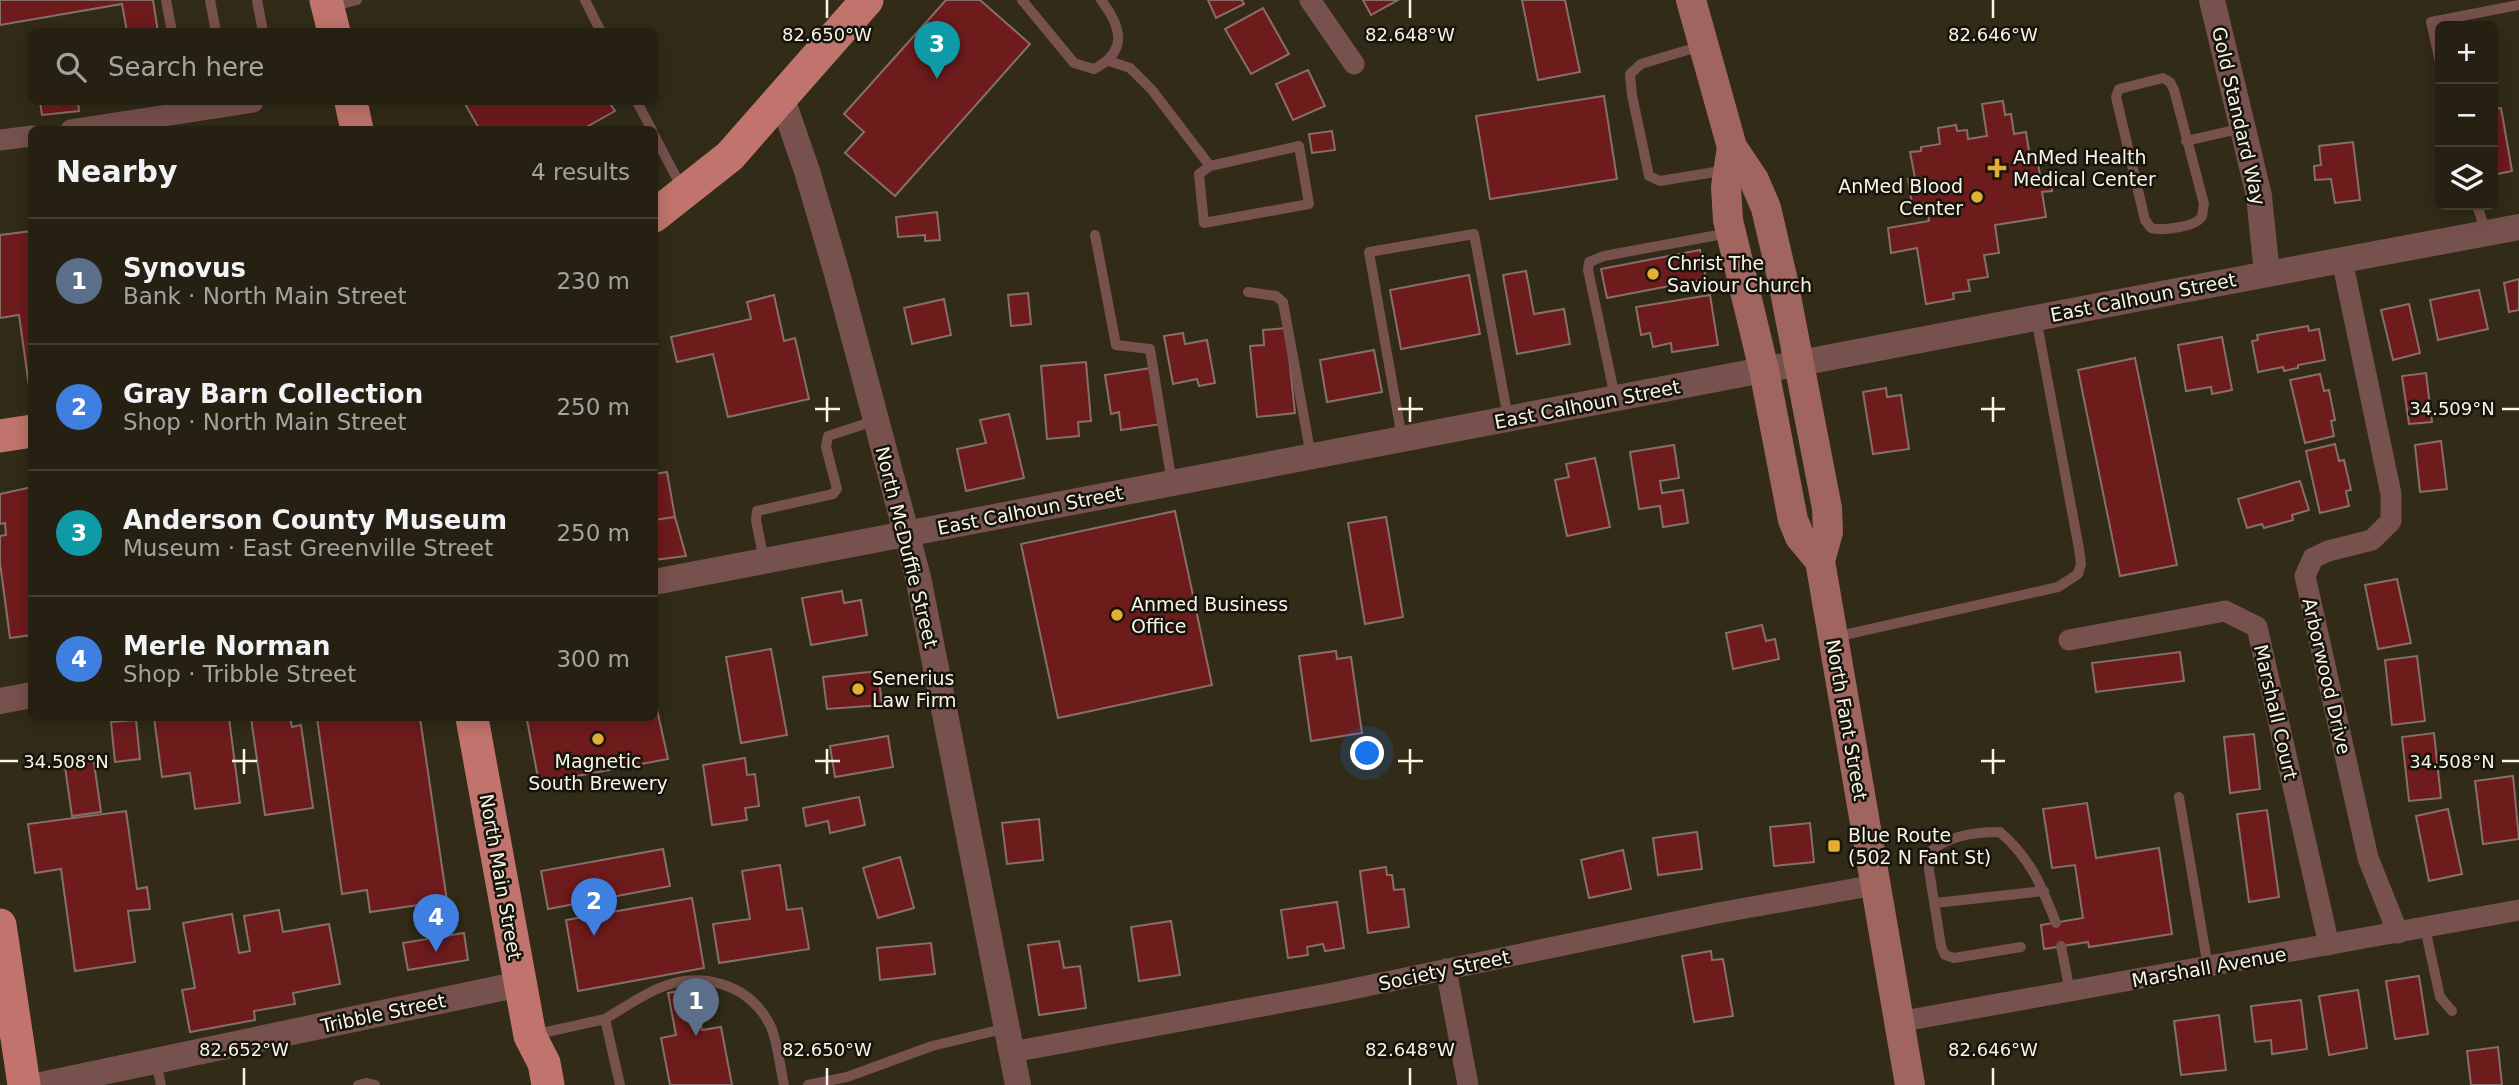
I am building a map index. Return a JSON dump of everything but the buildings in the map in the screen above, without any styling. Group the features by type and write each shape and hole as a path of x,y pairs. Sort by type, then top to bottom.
{"main road":[{"path":"658,213 730,156 867,0"},
{"name":"North Fant Street","path":"1696,1 1703,46 1730,158 1726,187 1728,220 1764,370 1793,520 1800,537 1820,561"},
{"path":"352,105 356,126"},
{"name":"North Fant Street","path":"1730,158 1754,180 1766,208 1799,363 1827,508 1828,532 1820,561 1910,1085"},
{"path":"0,436 28,432"},
{"name":"North Main Street","path":"473,721 530,1036 544,1063 548,1085"},
{"path":"0,925 23,1085"},
{"name":"North Main Street","path":"526,1085 523,1067 530,1036"}],"street":[{"path":"1310,0 1354,64"},
{"name":"Gold Standard Way","path":"2213,0 2259,196 2267,274"},
{"name":"North McDuffie Street","path":"782,99 807,171 918,577 1018,1085"},
{"path":"91,126 207,105"},
{"path":"0,140 28,136"},
{"name":"East Calhoun Street","path":"658,581 2519,227"},
{"name":"Arborwood Drive","path":"2342,260 2391,494 2391,521 2372,540 2328,551 2313,558 2305,576 2368,858 2398,933"},
{"name":"Marshall Court","path":"2069,640 2225,611 2257,626 2329,945"},
{"path":"0,701 28,696"},
{"name":"Society Street","path":"1010,1040 1333,993 1718,913 1875,885"},
{"name":"Marshall Avenue","path":"1898,1022 2519,910"},
{"path":"1446,969 1468,1085"},
{"name":"Tribble Street","path":"41,1085 158,1073 520,984"}],"lane":[{"path":"166,0 171,28"},
{"path":"211,0 215,28"},
{"path":"257,0 262,28"},
{"path":"585,0 599,28"},
{"path":"1022,0 1074,63 1094,69 1109,61 1119,40 1114,17 1101,0"},
{"path":"2436,21 2519,5"},
{"path":"2435,21 2431,22 2435,40"},
{"path":"1703,46 1640,64 1630,75 1649,176 1660,181 1730,158"},
{"path":"1109,61 1130,68 1152,90 1210,166"},
{"path":"2163,78 2170,82 2186,141 2204,204 2203,215 2197,222 2161,230 2151,228 2145,220 2118,107 2116,97 2119,89 2155,79 2163,78"},
{"path":"639,105 650,126"},
{"path":"2186,141 2243,128"},
{"path":"658,143 684,194"},
{"path":"1299,146 1309,204 1204,223 1199,174 1210,166 1299,146"},
{"path":"2479,210 2486,233"},
{"path":"1615,398 1588,270 1589,262 1604,256 1732,233"},
{"path":"1403,439 1369,252 1474,234 1508,418"},
{"path":"1095,235 1116,345 1150,349 1172,483"},
{"path":"1248,292 1276,296 1283,302 1311,456"},
{"path":"1833,638 2059,587 2078,574 2081,564 2080,550 2036,318"},
{"path":"764,561 756,520 757,511 833,494 837,489 827,447 828,436 876,421"},
{"path":"2179,797 2208,967"},
{"path":"2021,947 1954,958 1945,955 1929,870 1930,852 1940,842 1985,832 2000,832 2019,848 2034,869 2056,923"},
{"path":"1935,903 2044,891"},
{"path":"2425,928 2440,997 2452,1011"},
{"path":"2060,946 2070,992"},
{"path":"530,1036 605,1019 658,989 690,981 722,982 746,995 771,1028 784,1085"},
{"path":"605,1019 620,1085"},
{"path":"808,1085 847,1077 932,1046 1010,1040"},
{"path":"358,1085 375,1085"}],"place":[{"name":"Anderson County Museum","path":"937,79"},
{"name":"AnMed Health Medical Center","path":"1997,168"},
{"name":"AnMed Blood Center","path":"1977,197"},
{"name":"Christ The Saviour Church","path":"1653,274"},
{"name":"Anmed Business Office","path":"1117,615"},
{"name":"Senerius Law Firm","path":"858,689"},
{"name":"Magnetic South Brewery","path":"598,739"},
{"name":"Blue Route (502 N Fant St)","path":"1834,846"},
{"name":"Gray Barn Collection","path":"594,936"},
{"name":"Merle Norman","path":"436,952"},
{"name":"Synovus","path":"696,1036"}]}
